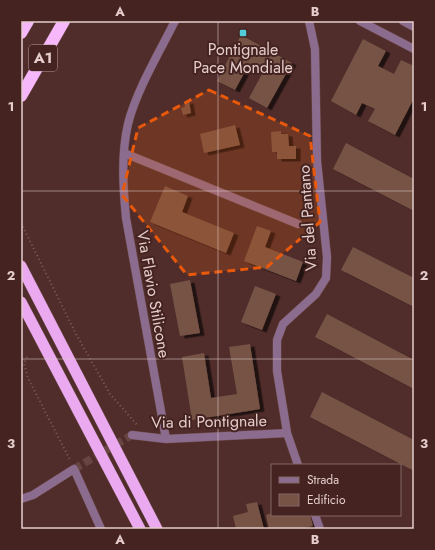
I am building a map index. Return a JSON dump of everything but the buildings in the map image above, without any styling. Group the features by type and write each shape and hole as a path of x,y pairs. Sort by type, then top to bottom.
{"highway":[{"name":"A1","path":"21,33 28,21"},
{"name":"A1","path":"21,96 64,21"},
{"path":"21,266 157,529"},
{"path":"21,302 140,529"}],"street":[{"name":"Via Flavio Stilicone","path":"166,439 126,218 123,190 124,153 128,123 136,100 175,21"},
{"name":"Via del Pantano","path":"298,464 287,432 277,371 277,340 283,324 316,294 326,278 327,257 318,161 315,49 309,21"},
{"path":"360,21 414,49"},
{"path":"403,21 414,27"},
{"path":"124,153 298,224"},
{"name":"Via di Pontignale","path":"132,435 166,439 287,432"},
{"path":"21,499 33,495 74,469 101,529"},
{"path":"315,516 320,529"}],"path":[{"path":"21,223 76,334 110,394 140,428 151,437"},
{"path":"27,357 24,364 28,378 74,469"}],"highlighted area":[{"path":"209,90 310,136 320,222 267,267 187,275 122,195 138,128"}],"tunnel":[{"path":"74,469 132,435"}],"place":[{"name":"Pontignale Pace Mondiale","path":"243,33"}]}
